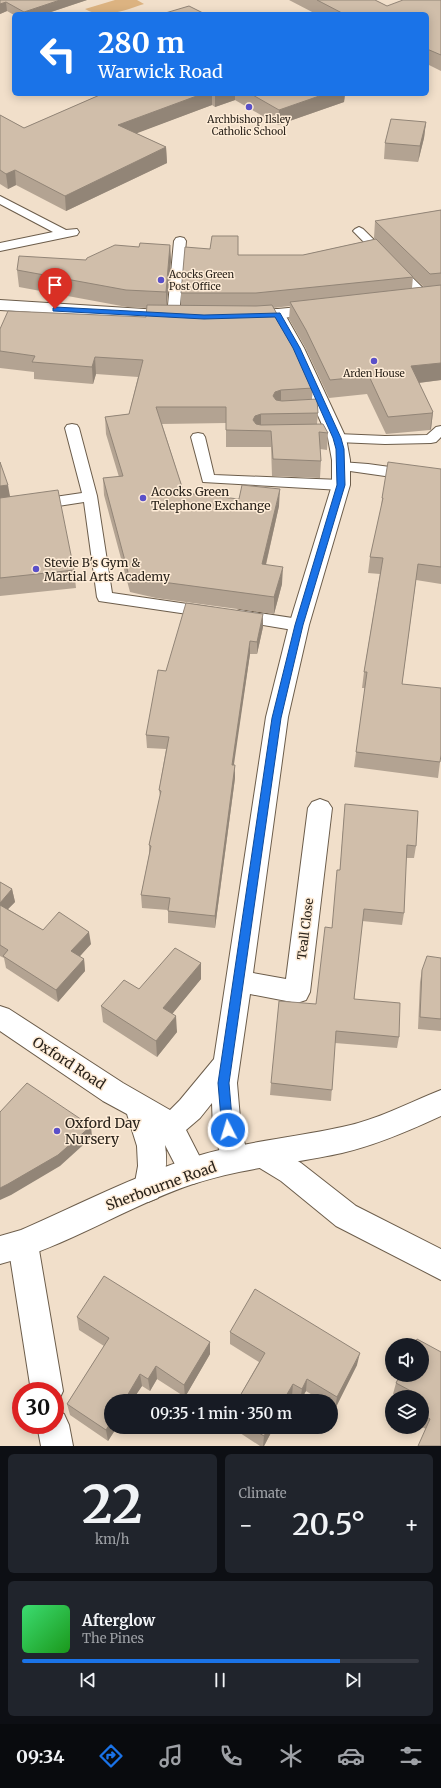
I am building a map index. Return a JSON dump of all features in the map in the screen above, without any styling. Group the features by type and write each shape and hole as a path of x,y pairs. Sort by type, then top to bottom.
{"main road":[{"path":"403,300 433,297"},
{"path":"0,305 181,316"},
{"path":"234,317 336,308"},
{"path":"235,1159 228,1130 224,1083 277,718 299,625 341,476 340,449 317,410 296,348 277,314"},
{"name":"Teall Close","path":"239,981 297,992 320,808"},
{"name":"Oxford Road","path":"0,1017 113,1092 154,1114 170,1127 193,1171"},
{"path":"170,1127 190,1109 226,1065"},
{"name":"Sherbourne Road","path":"11,1247 148,1188 193,1171 235,1159 343,1140 404,1120 441,1103"},
{"path":"138,1106 151,1139 153,1171 148,1188"},
{"path":"263,1155 291,1172 346,1216 441,1265"},
{"path":"11,1247 45,1382"},
{"path":"55,1434 57,1446"}],"lane":[{"path":"0,247 69,233 1,199"},
{"path":"359,231 433,297"},
{"path":"180,240 181,316"},
{"path":"72,428 90,496 105,597 299,625"},
{"path":"331,436 385,440 431,439 441,430"},
{"path":"198,437 208,479 341,476 368,468 441,479"},
{"path":"0,510 90,496"}],"shaded area":[{"path":"115,0 137,0 144,4 118,12 92,12 85,9"}],"building":[{"path":"0,0 60,0 24,12 6,2 0,4"},
{"path":"317,0 375,0 387,6 403,0 441,0 441,55 429,50 429,12 340,12"},
{"path":"189,6 201,12 169,12"},
{"path":"97,96 197,96 118,125 166,147 65,196 15,170 6,174 0,170 0,115 24,128"},
{"path":"254,96 319,96 279,110"},
{"path":"391,119 426,122 420,146 385,143"},
{"path":"441,210 441,273 430,274 375,221"},
{"path":"212,236 238,236 238,255 303,255 376,239 413,277 256,293 181,293 185,247 210,249"},
{"path":"140,243 170,245 166,292 126,290 17,270 19,256 86,260 87,258 115,245 139,247"},
{"path":"441,285 441,363 411,366 433,412 432,413 388,417 369,376 330,380 306,330 290,302"},
{"path":"147,305 272,305 287,332 313,388 281,390 275,392 273,396 276,400 282,401 317,399 318,413 261,414 255,416 253,420 256,424 261,425 323,424 328,433 319,432 321,461 273,459 271,431 226,430 226,407 156,407 184,493 239,499 242,485 280,489 262,564 283,567 274,597 155,581 129,576 103,478 123,476 105,417 129,414 143,360 95,357 92,367 32,362 35,356 0,351 0,329 8,311 146,317"},
{"path":"0,462 8,485 0,486"},
{"path":"388,462 441,469 441,567 418,564 402,684 441,688 440,762 356,752 367,672 364,672 383,558 370,557 383,498"},
{"path":"58,490 74,570 0,578 0,498"},
{"path":"186,603 263,614 257,642 250,641 232,765 235,765 215,916 168,911 170,898 141,895 151,846 149,845 161,791 159,790 169,737 146,735 158,670 166,671"},
{"path":"345,804 418,811 416,846 407,845 404,913 364,909 354,999 400,1003 399,1037 336,1031 332,1090 271,1083 279,1001 316,1004 325,927 332,928 337,870 340,870"},
{"path":"0,882 12,889 0,903"},
{"path":"0,905 43,930 59,912 89,932 71,951 84,959 56,990 3,956 8,950 0,945"},
{"path":"175,948 201,963 163,1008 176,1016 156,1041 101,1006 124,980 139,989"},
{"path":"427,956 441,958 441,1019 420,1017 422,970"},
{"path":"27,1083 91,1126 58,1155 0,1188 0,1112"},
{"path":"104,1276 210,1342 184,1385 156,1366 148,1379 140,1374 128,1394 104,1394 104,1429 67,1404 109,1338 77,1317"},
{"path":"255,1289 360,1353 338,1395 332,1394 307,1379 302,1389 293,1384 287,1394 241,1394 265,1353 230,1332"},
{"path":"429,1346 441,1352 441,1446 418,1446 423,1434 429,1434 429,1390 409,1390 396,1383 429,1382"}],"place":[{"name":"Archbishop Ilsley Catholic School","path":"249,107"},
{"name":"Acocks Green Post Office","path":"161,280"},
{"name":"Arden House","path":"374,361"},
{"name":"Acocks Green Telephone Exchange","path":"143,498"},
{"name":"Stevie B's Gym & Martial Arts Academy","path":"36,569"},
{"name":"Oxford Day Nursery","path":"57,1131"}],"route":[{"path":"55,309 204,317 277,314 296,348 337,438 340,449 341,485 299,625 277,718 226,1065 224,1083 228,1130"}]}
